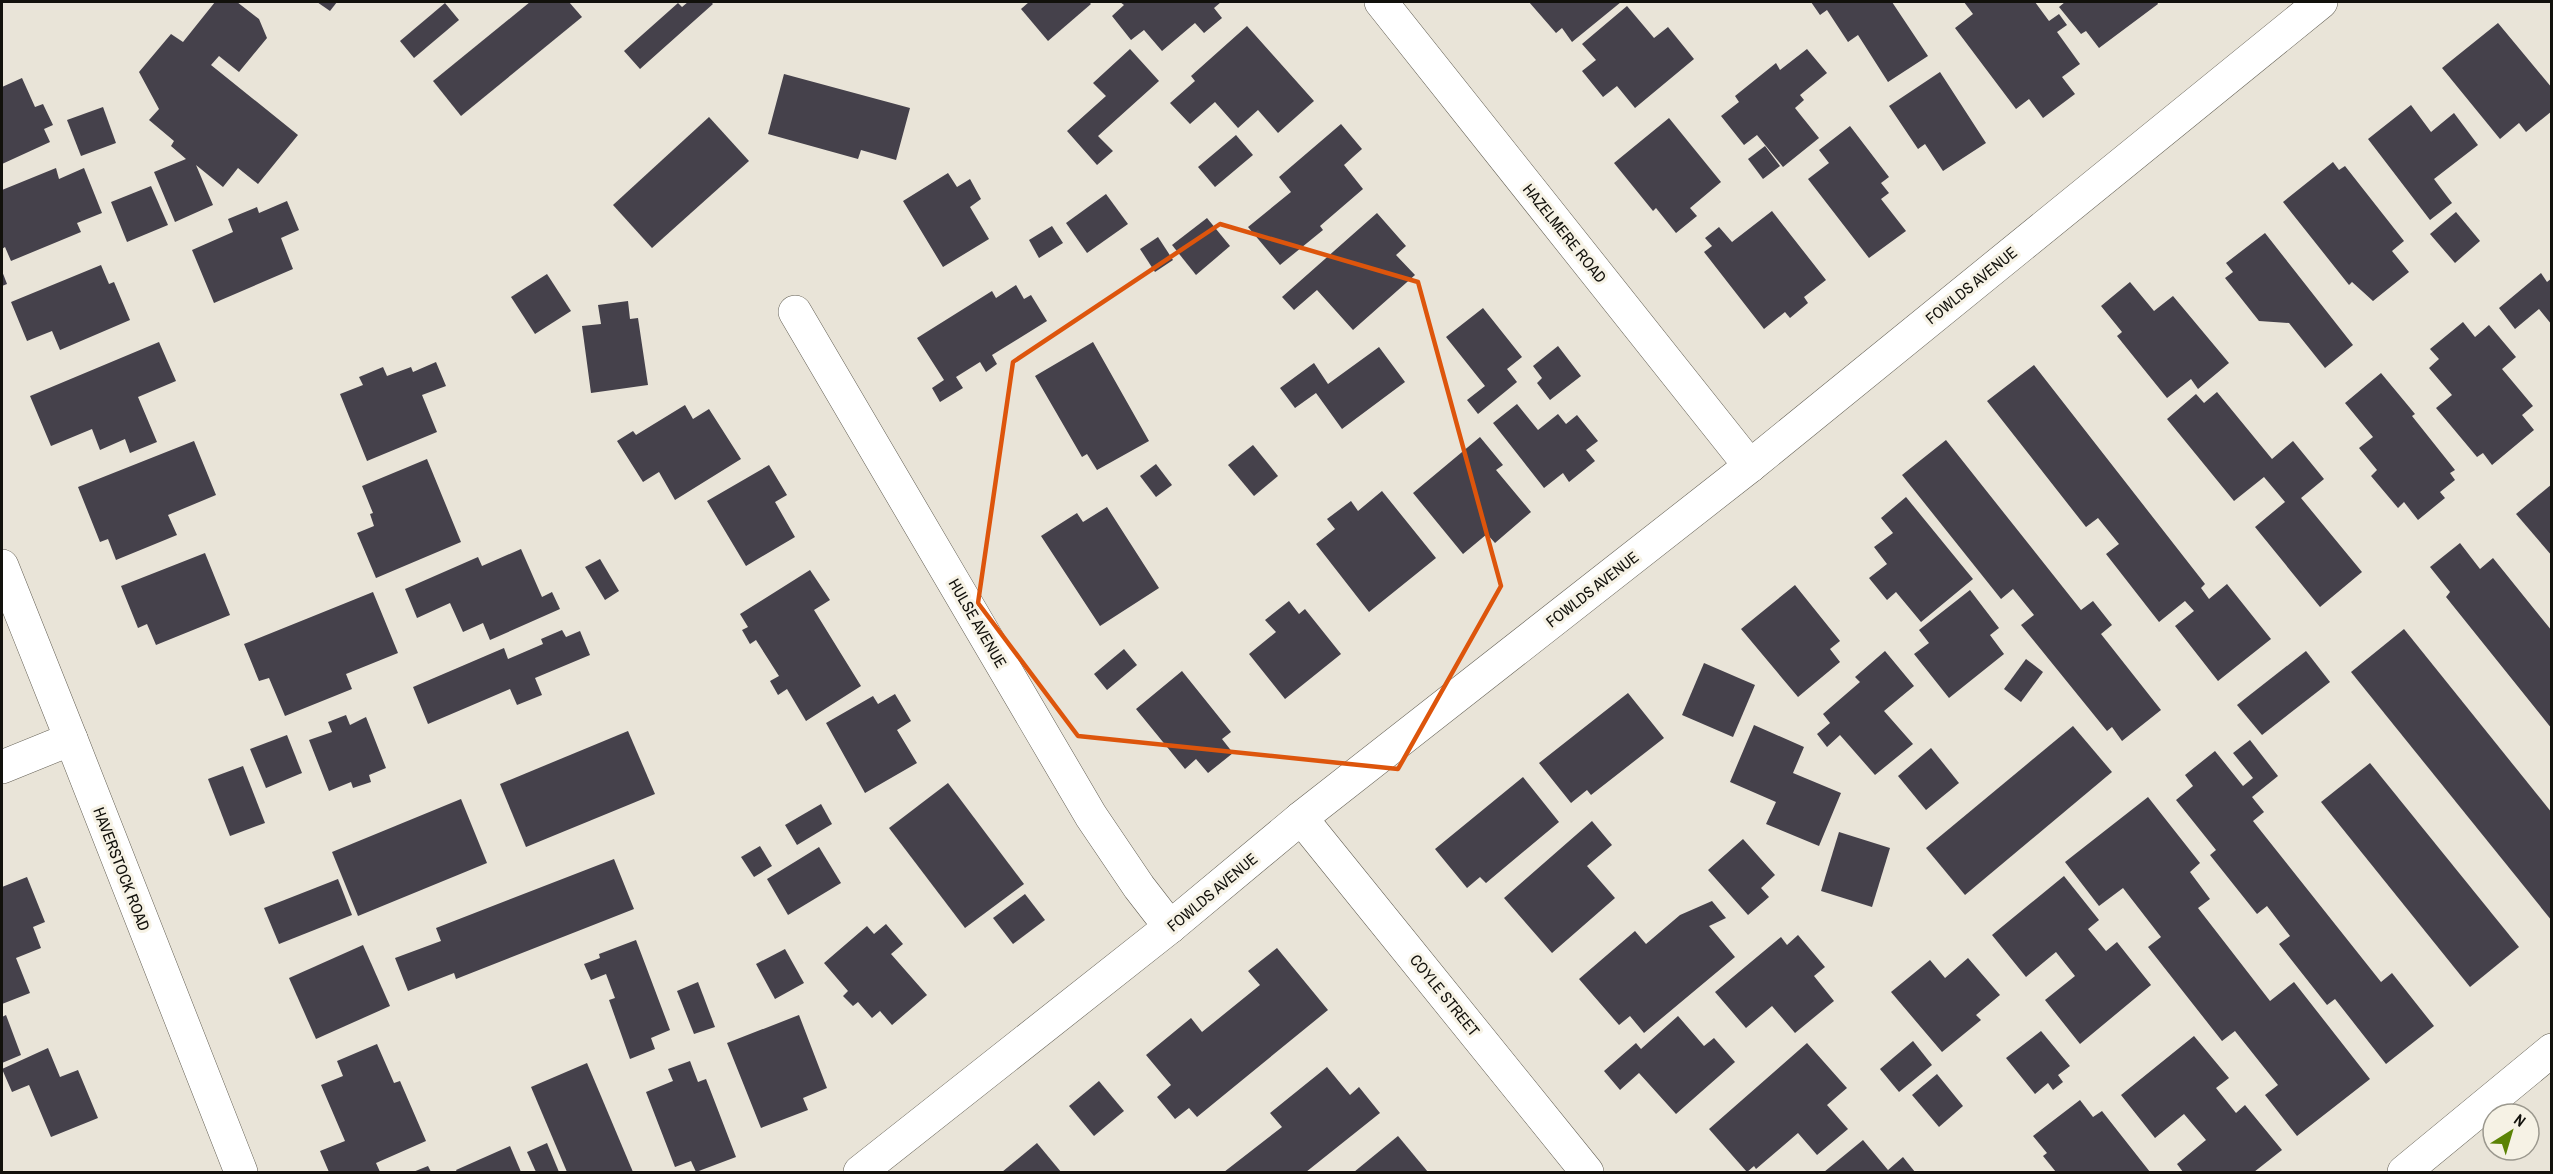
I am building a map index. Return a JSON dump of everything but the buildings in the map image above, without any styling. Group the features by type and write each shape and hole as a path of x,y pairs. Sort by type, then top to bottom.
{"street":[{"name":"HAZELMERE ROAD","path":"1381,2 1750,466"},
{"name":"FOWLDS AVENUE","path":"860,1173 1170,927 1301,818 1750,466 2303,7"},
{"name":"HULSE AVENUE","path":"795,312 1091,816 1139,887 1170,927"},
{"name":"HAVERSTOCK ROAD","path":"2,566 241,1173"},
{"path":"2,767 71,739"},
{"name":"COYLE STREET","path":"1301,818 1587,1173"},
{"path":"2404,1173 2552,1050"}],"highlighted area":[{"path":"1220,224 1418,282 1501,586 1398,769 1078,736 978,603 1013,362"}]}
